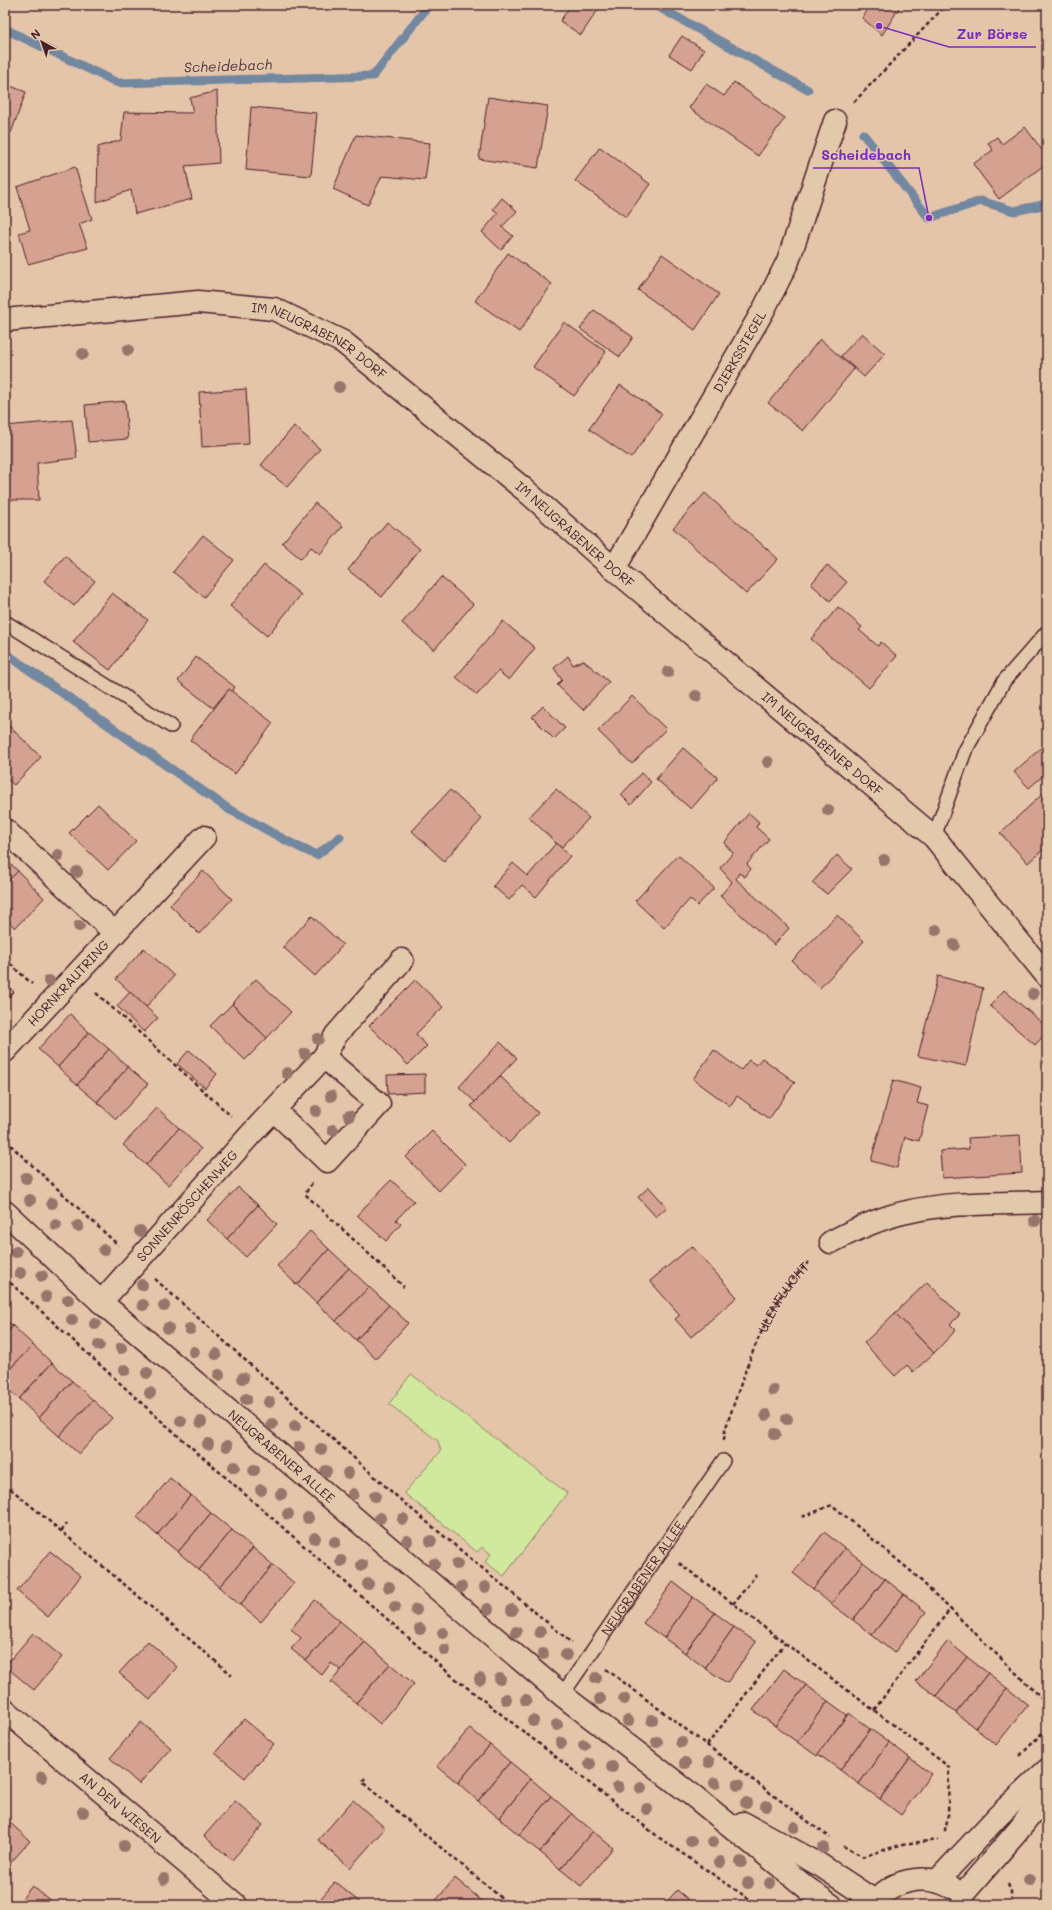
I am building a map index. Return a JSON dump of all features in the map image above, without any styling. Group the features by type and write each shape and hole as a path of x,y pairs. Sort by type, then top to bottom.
{"street":[{"name":"DIERKSSTEGEL","path":"614,568 764,309 788,261 835,121"},
{"name":"IM NEUGRABENER DORF","path":"5,320 198,302 274,309 343,342 520,486 614,568 934,836 1047,976"},
{"name":"HORNKRAUTRING","path":"5,830 115,933"},
{"name":"HORNKRAUTRING","path":"5,1051 204,837"},
{"name":"SONNENRÖSCHENWEG","path":"101,1302 251,1134 324,1057 336,1035 402,960"},
{"path":"274,1110 326,1161 379,1104 324,1057"},
{"path":"831,1242 853,1231 907,1212 962,1204 1047,1202"},
{"name":"NEUGRABENER ALLEE","path":"5,1212 101,1302 562,1695 696,1798 831,1905"},
{"name":"AN DEN WIESEN","path":"5,1710 231,1904"},
{"path":"937,1881 999,1815 1047,1770"},
{"path":"875,1903 884,1893 904,1882 920,1880 937,1881 955,1889 967,1900 1047,1794"},
{"name":"NEUGRABENER ALLEE","path":"696,1798 820,1865 875,1903"}],"lane":[{"path":"5,622 171,726"},
{"path":"934,836 968,745 1004,681 1047,632"},
{"name":"NEUGRABENER ALLEE","path":"562,1695 723,1461"}],"path":[{"path":"835,121 946,5"},
{"path":"5,959 50,1001"},
{"path":"76,974 251,1134"},
{"path":"5,1140 228,1346 403,1502 588,1656 836,1842 862,1856"},
{"path":"326,1161 304,1194 404,1287"},
{"name":"ULENFLUCHT","path":"723,1461 725,1430 732,1409 755,1347 781,1294 801,1269 831,1242"},
{"path":"5,1278 158,1418 451,1675 661,1839 758,1905"},
{"path":"5,1484 232,1675"},
{"path":"802,1517 832,1505 913,1573 1047,1703"},
{"path":"61,1531 67,1524"},
{"path":"662,1550 949,1767 948,1817 943,1840"},
{"path":"733,1604 756,1575"},
{"path":"874,1710 950,1609"},
{"path":"707,1745 785,1643"},
{"path":"365,1778 362,1782 510,1905"}],"green space":[{"path":"411,1374 567,1493 504,1576 485,1562 491,1554 482,1547 477,1552 404,1493 441,1451 438,1441 389,1404"}],"building":[{"path":"571,5 601,5 581,35 560,21"},
{"path":"871,5 901,5 882,35 862,18"},
{"path":"682,36 704,50 692,69 669,55"},
{"path":"734,82 785,118 758,156 689,108 706,84 724,96"},
{"path":"5,84 26,92 11,133 5,130"},
{"path":"217,91 219,163 185,166 192,199 135,214 131,190 97,202 98,147 121,140 124,112 193,113 190,98"},
{"path":"488,97 548,106 538,168 479,159"},
{"path":"251,107 317,113 311,176 246,170"},
{"path":"1025,127 1042,150 1047,146 1047,163 999,199 973,164 993,150 988,143 997,137 1002,144"},
{"path":"356,135 430,143 425,180 382,176 368,205 333,189"},
{"path":"600,147 650,184 626,217 575,181"},
{"path":"75,167 92,219 79,224 88,248 28,264 19,233 30,230 17,187"},
{"path":"502,198 517,211 502,227 513,236 501,250 482,232 498,213 493,209"},
{"path":"508,253 552,284 519,332 475,301"},
{"path":"662,254 719,294 695,330 638,290"},
{"path":"594,310 633,337 620,357 580,329"},
{"path":"564,322 606,352 574,396 533,367"},
{"path":"862,333 885,354 864,377 841,356"},
{"path":"820,339 854,369 803,431 768,403"},
{"path":"620,385 662,414 631,458 589,429"},
{"path":"246,389 249,444 202,447 199,392"},
{"path":"125,401 128,439 88,442 85,405"},
{"path":"72,420 77,458 37,463 39,500 5,500 5,426"},
{"path":"294,426 320,449 287,487 261,465"},
{"path":"705,493 778,559 746,594 673,528"},
{"path":"315,503 343,526 320,554 311,547 301,559 282,543"},
{"path":"387,522 420,549 382,597 348,570"},
{"path":"203,535 234,560 204,597 173,572"},
{"path":"65,556 95,581 74,606 44,581"},
{"path":"264,565 301,595 267,636 230,606"},
{"path":"827,565 847,582 830,601 811,584"},
{"path":"441,577 473,604 434,650 402,623"},
{"path":"112,593 148,620 110,670 73,642"},
{"path":"838,607 862,627 859,630 878,646 881,642 897,656 869,688 811,639"},
{"path":"503,621 535,648 509,680 498,671 477,695 456,677"},
{"path":"568,656 573,665 583,660 609,682 583,710 557,685 562,680 554,668"},
{"path":"196,657 235,687 232,692 229,689 213,708 178,681"},
{"path":"229,689 273,723 235,774 190,740"},
{"path":"632,696 666,729 632,764 598,731"},
{"path":"543,706 565,728 554,739 532,717"},
{"path":"6,723 41,757 14,785 5,777"},
{"path":"1042,747 1047,753 1047,772 1029,788 1014,772"},
{"path":"683,748 718,778 691,809 656,779"},
{"path":"641,773 651,782 631,805 621,795"},
{"path":"556,789 589,818 562,847 529,817"},
{"path":"450,790 482,819 444,861 412,831"},
{"path":"1047,790 1047,846 1028,863 1000,833"},
{"path":"98,804 136,841 108,870 69,833"},
{"path":"749,813 759,822 756,827 769,839 747,864 751,869 745,877 739,873 736,879 789,928 774,945 720,896 732,882 720,868 733,853 724,843"},
{"path":"556,843 570,856 536,897 522,885 509,900 493,886 513,863 528,876"},
{"path":"678,855 714,888 697,906 690,899 664,928 635,901"},
{"path":"837,855 852,869 827,894 812,883"},
{"path":"5,859 18,871 5,884"},
{"path":"18,871 44,898 15,928 5,918 5,884"},
{"path":"203,871 232,899 199,934 170,905"},
{"path":"837,915 864,941 820,988 792,961"},
{"path":"312,916 343,945 315,976 283,947"},
{"path":"144,948 174,976 146,1007 116,979"},
{"path":"938,976 983,988 966,1066 918,1056"},
{"path":"256,979 291,1012 267,1038 232,1004"},
{"path":"415,980 443,1007 416,1034 427,1046 408,1065 369,1026"},
{"path":"5,983 14,992 5,1001"},
{"path":"1004,990 1047,1027 1047,1032 1035,1045 990,1006"},
{"path":"130,992 158,1018 144,1032 117,1006"},
{"path":"232,1004 267,1038 245,1060 210,1026"},
{"path":"70,1014 89,1032 58,1067 38,1049"},
{"path":"89,1032 109,1049 77,1085 58,1067"},
{"path":"500,1042 517,1058 475,1102 459,1087"},
{"path":"109,1049 128,1067 97,1102 77,1085"},
{"path":"189,1050 217,1074 205,1088 177,1064"},
{"path":"714,1050 741,1070 749,1060 756,1065 762,1058 795,1082 769,1119 737,1096 730,1106 693,1079"},
{"path":"128,1067 148,1084 116,1119 97,1102"},
{"path":"425,1074 425,1092 388,1094 387,1075"},
{"path":"500,1076 538,1113 509,1143 471,1106"},
{"path":"893,1080 921,1088 917,1103 928,1106 919,1141 905,1137 897,1168 871,1161"},
{"path":"157,1108 179,1128 146,1165 123,1145"},
{"path":"179,1128 201,1149 168,1185 146,1165"},
{"path":"432,1131 465,1164 439,1191 406,1157"},
{"path":"1020,1135 1022,1173 942,1178 940,1151 969,1149 968,1138"},
{"path":"391,1180 414,1201 396,1220 401,1224 386,1241 357,1215"},
{"path":"238,1187 258,1205 227,1239 207,1220"},
{"path":"649,1187 667,1207 656,1217 638,1197"},
{"path":"258,1205 277,1224 246,1257 227,1239"},
{"path":"310,1231 329,1249 297,1285 277,1266"},
{"path":"692,1246 737,1297 691,1337 675,1319 680,1315 650,1281"},
{"path":"329,1249 349,1268 316,1303 297,1285"},
{"path":"349,1268 369,1287 336,1321 316,1303"},
{"path":"927,1282 960,1315 950,1324 956,1330 934,1353 895,1313"},
{"path":"369,1287 389,1305 356,1340 336,1321"},
{"path":"389,1305 408,1323 376,1359 356,1340"},
{"path":"895,1313 934,1353 913,1372 907,1365 895,1376 864,1343"},
{"path":"5,1319 13,1326 5,1335"},
{"path":"13,1326 33,1345 5,1374 5,1335"},
{"path":"33,1345 52,1363 19,1399 5,1387 5,1374"},
{"path":"52,1363 72,1381 39,1418 19,1399"},
{"path":"72,1381 93,1400 59,1436 39,1418"},
{"path":"93,1400 112,1418 79,1454 59,1436"},
{"path":"170,1478 191,1495 157,1535 137,1517"},
{"path":"191,1495 211,1513 178,1552 157,1535"},
{"path":"211,1513 232,1530 199,1570 178,1552"},
{"path":"232,1530 253,1548 219,1587 199,1570"},
{"path":"824,1532 845,1548 813,1589 793,1573"},
{"path":"253,1548 273,1565 240,1605 219,1587"},
{"path":"845,1548 863,1562 831,1604 813,1589"},
{"path":"50,1551 81,1576 48,1617 17,1591"},
{"path":"863,1562 885,1579 853,1620 831,1604"},
{"path":"273,1565 294,1583 261,1622 240,1605"},
{"path":"885,1579 904,1594 872,1635 853,1620"},
{"path":"673,1582 693,1597 664,1638 643,1623"},
{"path":"904,1594 926,1612 894,1653 872,1635"},
{"path":"693,1597 715,1613 685,1653 664,1638"},
{"path":"315,1600 340,1621 306,1661 291,1649 301,1638 291,1629"},
{"path":"715,1613 734,1627 705,1668 685,1653"},
{"path":"340,1621 365,1642 341,1670 331,1663 322,1675 306,1661"},
{"path":"734,1627 756,1642 727,1683 705,1668"},
{"path":"33,1633 62,1657 34,1690 5,1666"},
{"path":"148,1641 177,1667 150,1700 119,1673"},
{"path":"948,1641 967,1657 936,1696 916,1681"},
{"path":"365,1642 390,1664 356,1703 331,1682"},
{"path":"967,1657 988,1673 956,1713 936,1696"},
{"path":"390,1664 414,1684 380,1724 356,1703"},
{"path":"784,1669 806,1685 775,1726 753,1710"},
{"path":"988,1673 1007,1688 975,1728 956,1713"},
{"path":"806,1685 828,1701 797,1742 775,1726"},
{"path":"1007,1688 1028,1705 996,1745 975,1728"},
{"path":"828,1701 847,1715 817,1756 797,1742"},
{"path":"849,1713 870,1729 840,1770 818,1754"},
{"path":"244,1719 274,1744 245,1778 215,1753"},
{"path":"141,1722 171,1748 139,1784 110,1758"},
{"path":"470,1728 490,1745 458,1783 437,1766"},
{"path":"870,1729 889,1742 859,1784 840,1770"},
{"path":"889,1742 910,1758 880,1799 859,1784"},
{"path":"490,1745 510,1762 478,1801 458,1783"},
{"path":"910,1758 931,1774 901,1815 880,1799"},
{"path":"510,1762 531,1779 499,1818 478,1801"},
{"path":"531,1779 551,1796 519,1835 499,1818"},
{"path":"551,1796 572,1814 540,1852 519,1835"},
{"path":"353,1800 385,1828 350,1868 318,1840"},
{"path":"235,1801 263,1825 232,1860 204,1836"},
{"path":"572,1814 593,1831 560,1869 540,1852"},
{"path":"5,1818 30,1841 6,1868 5,1868"},
{"path":"593,1831 613,1848 581,1886 560,1869"},
{"path":"455,1878 487,1905 432,1905"},
{"path":"335,1882 363,1905 315,1905"},
{"path":"32,1886 56,1905 17,1905"},
{"path":"677,1890 695,1905 664,1905"}],"waterway":[{"name":"Scheidebach","path":"5,29 118,83 373,76 429,5"},
{"name":"Scheidebach","path":"655,5 808,90"},
{"name":"Scheidebach","path":"863,134 929,218 981,201 1014,211 1047,204"},
{"path":"5,653 230,810 294,845 317,855 340,837"}],"place":[{"name":"Zur Börse","path":"879,26"},
{"name":"Scheidebach","path":"929,218"}]}
